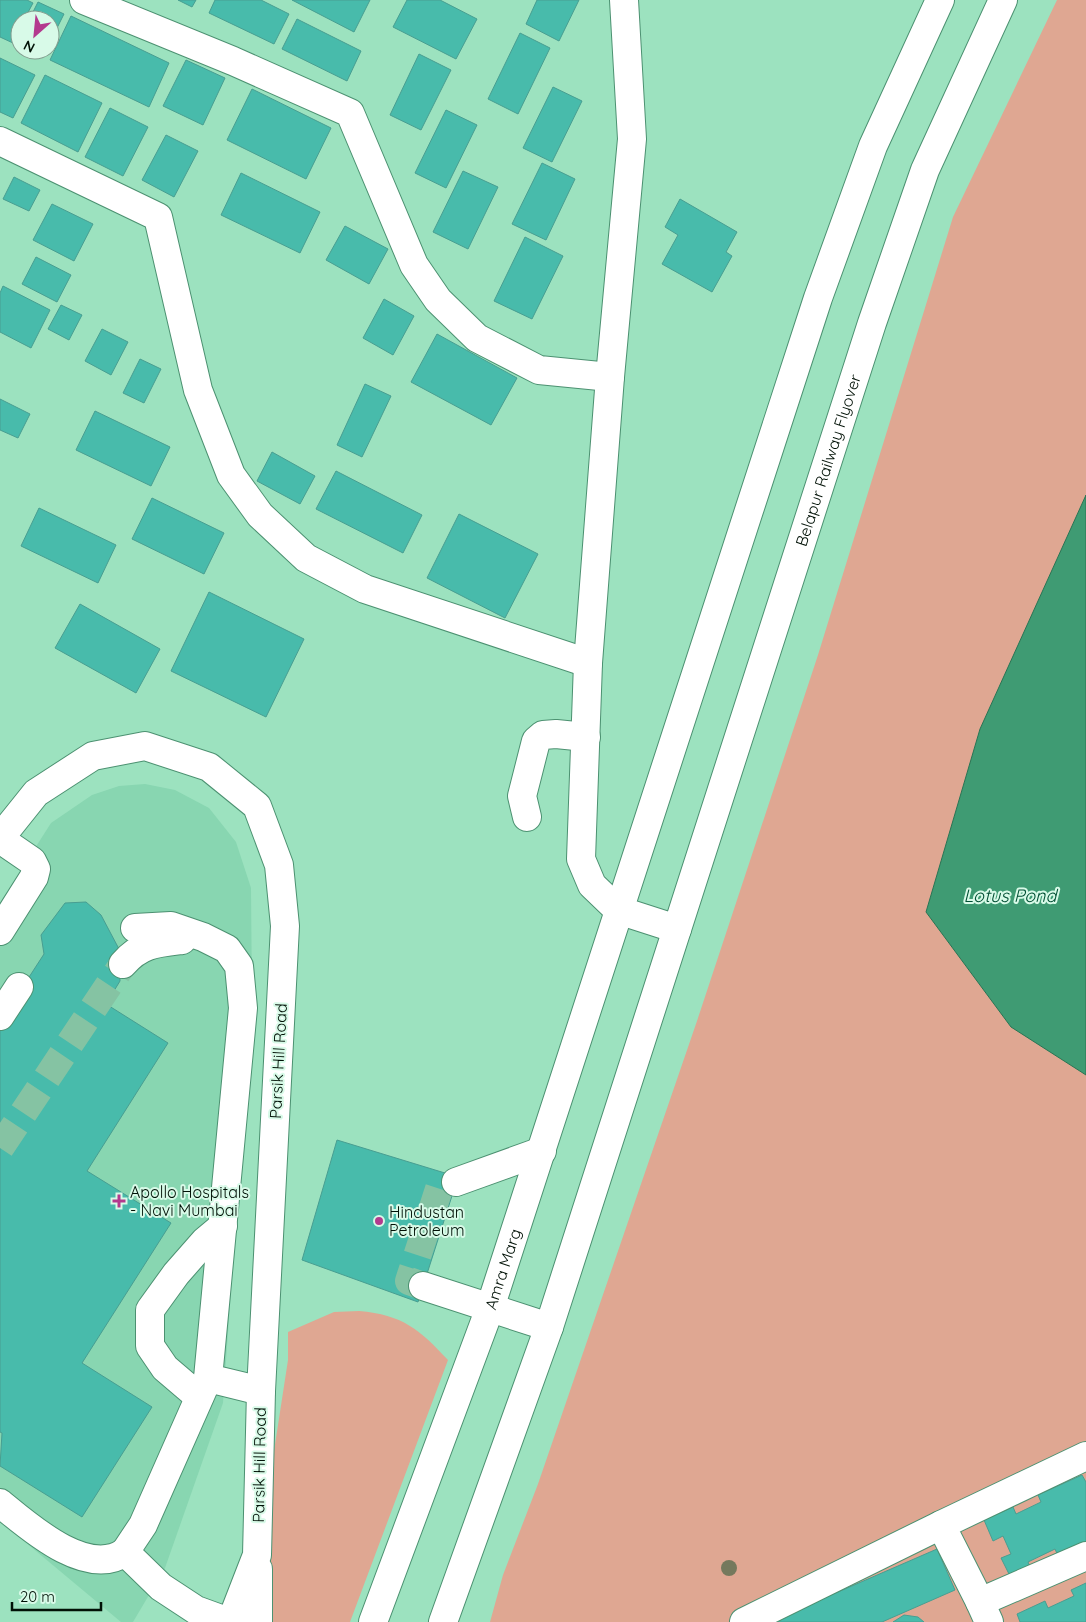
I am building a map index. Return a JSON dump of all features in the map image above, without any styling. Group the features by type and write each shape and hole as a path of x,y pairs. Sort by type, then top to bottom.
{"main road":[{"path":"84,0 233,61 350,113 414,265 438,300 477,338 538,370 610,377"},
{"path":"443,1622 549,1327 677,930 618,910 592,885 581,859 588,663 610,377 632,139 624,0"},
{"path":"618,910 818,298 873,146 940,0"},
{"name":"Belapur Railway Flyover","path":"677,930 869,332 925,170 1003,0"},
{"path":"0,141 158,218 198,390 231,475 260,515 306,558 365,589 588,663"},
{"path":"526,817 522,796 536,741 543,735 556,734 586,737"},
{"name":"Parsik Hill Road","path":"0,839 36,793 93,756 145,746 209,767 257,806 279,865 285,926 261,1391 258,1555 230,1622"},
{"path":"0,839 32,861 36,869 34,877 0,931"},
{"name":"Amra Marg","path":"374,1622 490,1308 618,910"},
{"path":"0,1503 33,1531 64,1550 91,1558 116,1558 125,1552 143,1525 203,1387 223,1226 242,1008 239,966 227,949 203,937 171,926 136,928"},
{"path":"123,964 133,953 152,944 203,937"},
{"path":"0,1016 19,987"},
{"path":"456,1182 542,1150"},
{"path":"223,1226 205,1241 188,1260 150,1310 150,1346 165,1368 203,1387 261,1391"},
{"path":"424,1286 549,1327"},
{"path":"744,1622 941,1524 1086,1456"},
{"path":"941,1524 984,1612 1086,1556"},
{"path":"125,1552 161,1587 196,1610 230,1622"},
{"path":"258,1555 258,1622"}],"shaded area":[{"path":"1057,0 1086,0 1086,495 980,729 926,912 1011,1027 1086,1075 1086,1622 490,1622 503,1575 538,1484 697,1021 818,655 953,217"},
{"name":"Apollo Hospitals - Navi Mumbai","path":"145,784 175,790 209,808 236,842 251,888 252,998 223,1403 165,1568 133,1622 121,1622 0,1521 0,903 51,823 92,795 119,786"},
{"path":"359,1311 387,1316 409,1325 428,1340 448,1360 350,1622 261,1622 272,1464 288,1360 288,1332 334,1312"}],"water":[{"name":"Lotus Pond","path":"1086,495 1086,1075 1011,1027 926,912 980,729"}],"building":[{"path":"0,0 27,0 33,3 29,10 10,10 10,42 0,37"},
{"path":"178,0 196,0 192,7"},
{"path":"215,0 261,0 289,14 274,44 209,13"},
{"path":"292,0 370,0 354,32"},
{"path":"407,0 440,0 477,19 456,59 393,27"},
{"path":"537,0 579,0 559,41 526,24"},
{"path":"38,2 55,10 34,10"},
{"path":"60,12 64,14 60,22"},
{"path":"71,16 169,63 149,107 50,60 60,60 60,39"},
{"path":"297,19 361,51 347,81 282,49"},
{"path":"520,33 550,48 518,114 488,99"},
{"path":"419,54 451,70 421,130 390,115"},
{"path":"0,58 35,75 13,118 0,112"},
{"path":"186,60 225,78 203,125 163,106"},
{"path":"45,75 102,103 78,152 21,123"},
{"path":"553,87 582,101 552,162 523,148"},
{"path":"252,89 331,128 306,179 227,140"},
{"path":"110,108 148,127 123,176 85,157"},
{"path":"446,110 477,125 446,188 415,173"},
{"path":"166,135 198,151 174,197 142,180"},
{"path":"542,163 575,179 546,240 512,224"},
{"path":"463,171 498,187 468,249 433,232"},
{"path":"241,173 320,212 300,253 221,215"},
{"path":"14,177 40,190 29,211 3,199"},
{"path":"680,199 737,232 726,252 732,256 712,292 662,264 678,235 665,227"},
{"path":"52,204 93,224 74,261 33,240"},
{"path":"345,226 388,249 369,284 326,260"},
{"path":"525,237 563,256 532,319 494,301"},
{"path":"36,257 71,275 57,302 22,284"},
{"path":"3,286 50,310 31,348 0,332 0,293"},
{"path":"384,299 414,316 393,355 363,338"},
{"path":"61,305 82,315 69,340 48,329"},
{"path":"102,329 128,342 111,375 85,361"},
{"path":"437,334 517,378 491,425 411,382"},
{"path":"140,359 161,369 144,403 123,393"},
{"path":"365,384 391,396 362,457 337,445"},
{"path":"0,399 30,414 18,438 0,430"},
{"path":"95,411 170,447 151,486 76,450"},
{"path":"272,452 315,476 300,504 257,481"},
{"path":"336,471 422,515 403,553 316,509"},
{"path":"152,498 224,533 204,574 132,539"},
{"path":"39,508 116,545 98,583 21,546"},
{"path":"459,514 538,554 505,618 427,578"},
{"path":"209,592 304,639 266,717 171,671"},
{"path":"80,604 160,649 136,693 55,648"},
{"name":"Apollo Hospitals - Navi Mumbai","path":"86,902 101,915 119,949 120,981 106,1004 168,1043 87,1171 171,1223 82,1363 152,1407 82,1517 0,1466 2,1433 0,1432 0,1022 44,954 41,935 65,903"},
{"name":"Hindustan Petroleum","path":"337,1140 458,1177 418,1302 302,1260"},
{"path":"1082,1475 1086,1482 1086,1546 1059,1558 1055,1549 1028,1562 1032,1571 1012,1580 1001,1558 1011,1554 1003,1536 993,1541 984,1520 1013,1507 1016,1514 1041,1502 1038,1495"},
{"path":"937,1549 955,1590 882,1622 769,1622"},
{"path":"1086,1583 1086,1622 1020,1622 1017,1614 1045,1601 1048,1608 1074,1596 1071,1590"},
{"path":"904,1615 918,1617 924,1622 893,1622"}],"tunnel":[{"path":"0,1148 123,964"},
{"path":"423,1286 409,1281 440,1186 456,1182"}],"place":[{"name":"Apollo Hospitals - Navi Mumbai","path":"119,1201"},
{"name":"Hindustan Petroleum","path":"379,1221"}]}
